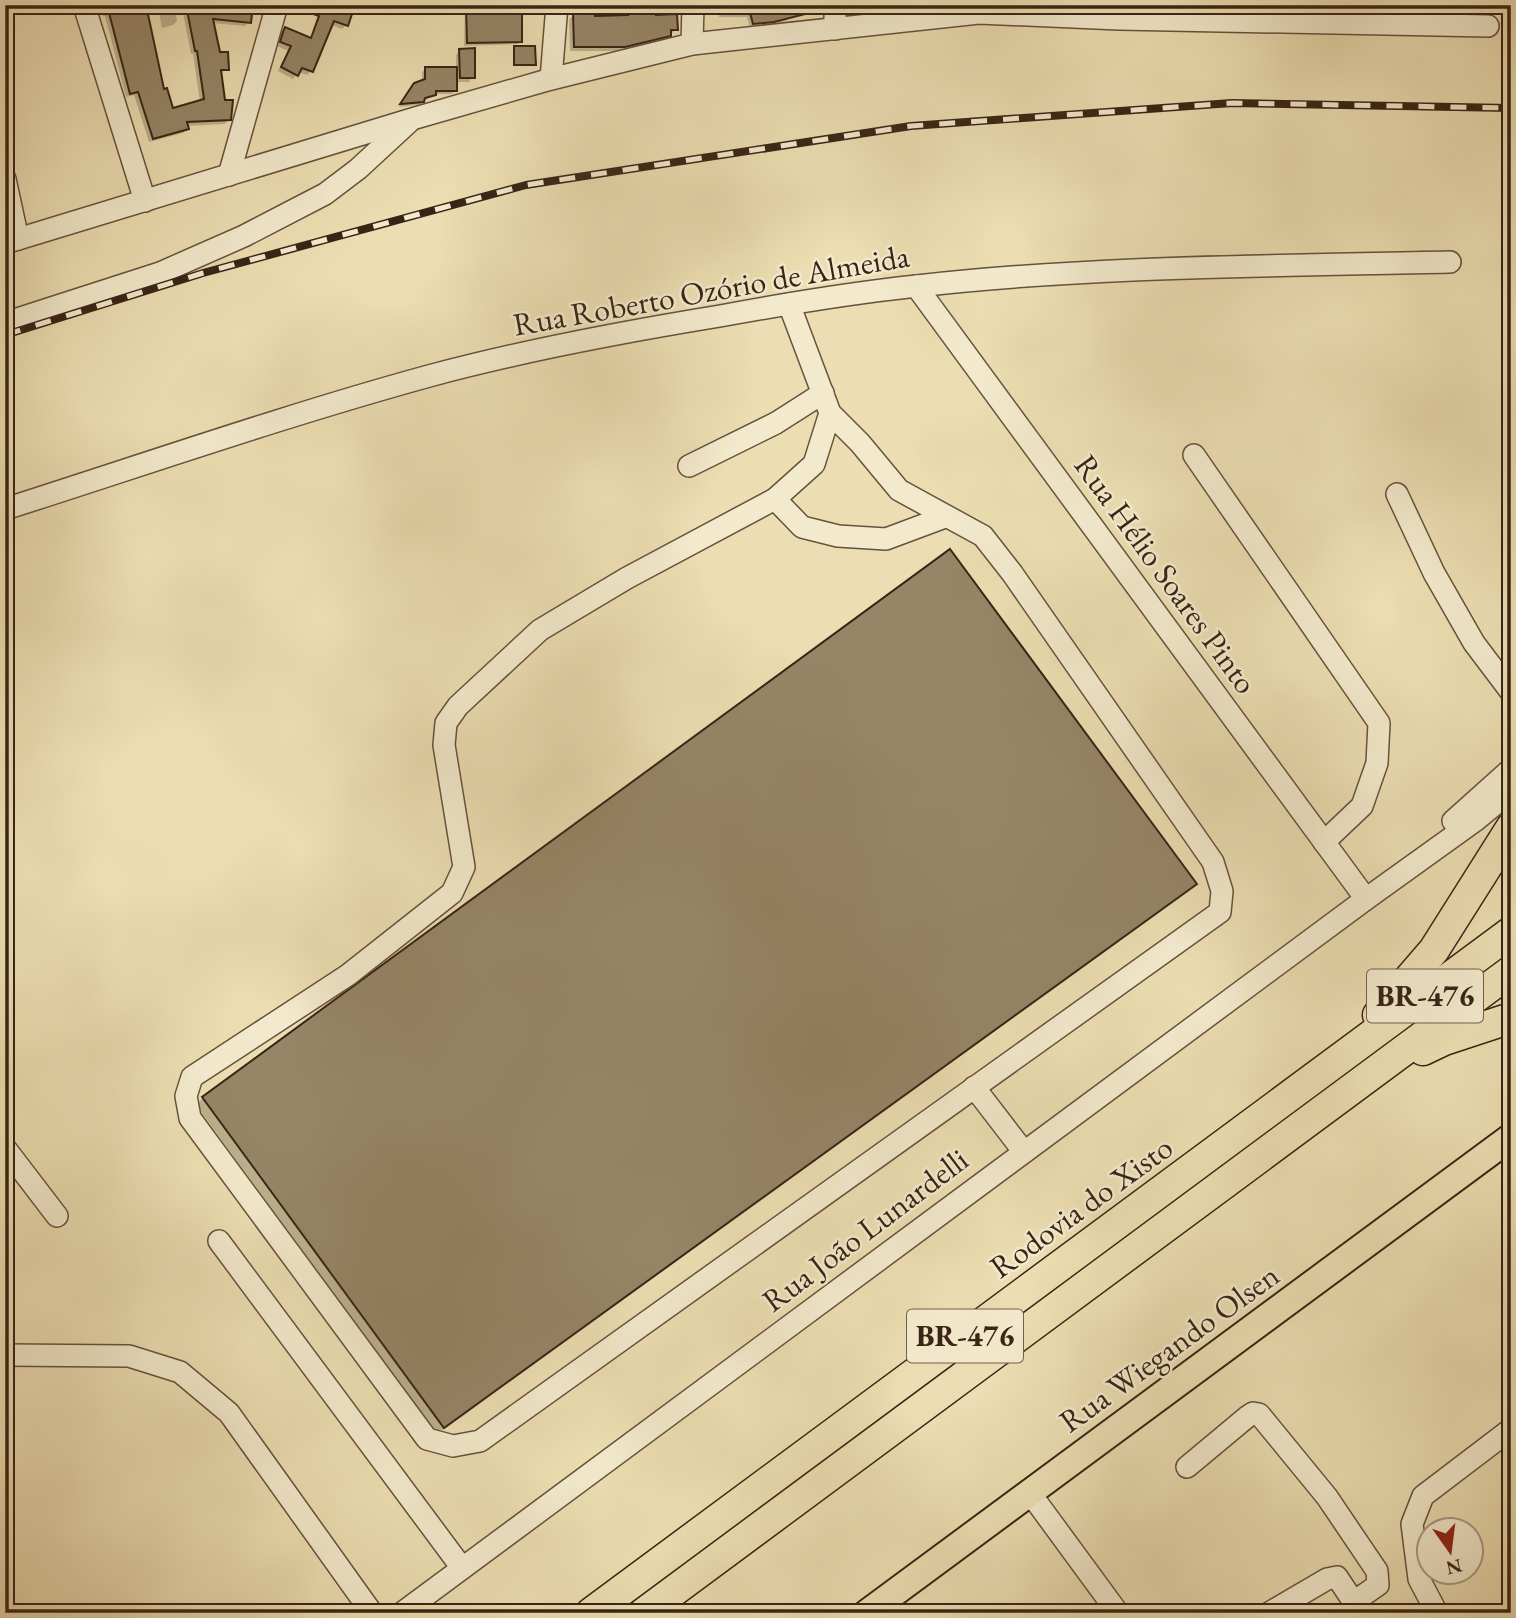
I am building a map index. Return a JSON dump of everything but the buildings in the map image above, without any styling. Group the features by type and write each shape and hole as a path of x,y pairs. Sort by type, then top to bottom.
{"highway":[{"path":"1338,1060 1434,950 1511,828"},
{"name":"Rodovia do Xisto","path":"591,1613 1511,932"},
{"name":"Rodovia do Xisto","path":"643,1613 1511,971"},
{"path":"1360,1082 1444,1040 1511,1018"}],"main road":[{"name":"Rua Wiegando Olsen","path":"867,1613 1511,1137"}],"street":[{"path":"84,5 145,201"},
{"path":"229,175 277,5"},
{"path":"551,79 557,5"},
{"path":"692,44 693,5"},
{"path":"835,5 835,29"},
{"path":"5,178 12,241 412,119 551,79 692,44 835,29 979,9 1397,15 1488,26"},
{"path":"5,323 160,273 281,217 325,194 358,169 412,119"},
{"name":"Rua Roberto Ozório de Almeida","path":"5,509 431,376 642,329 916,286 1100,271 1450,262"},
{"name":"Rua Hélio Soares Pinto","path":"916,286 1366,899"},
{"path":"789,304 830,413 860,443 899,491 983,536 1012,573 1213,862 1222,891 1220,912 480,1441 453,1446 427,1439 190,1118 186,1096 192,1077 348,975 452,894 464,867 444,745 446,723 458,706 540,630 627,579 775,499 814,464 830,413"},
{"path":"689,466 776,423 823,393"},
{"path":"1194,455 1378,723 1377,763 1362,806 1324,842"},
{"path":"1397,494 1434,573 1474,643 1511,692"},
{"path":"775,499 803,527 838,536 886,539 945,517"},
{"name":"Rua João Lunardelli","path":"1366,899 1511,769"},
{"name":"Rua João Lunardelli","path":"402,1613 1466,827 1511,791"},
{"path":"974,1087 1024,1152"},
{"path":"5,1148 57,1216"},
{"path":"219,1241 462,1568"},
{"path":"5,1355 129,1356 180,1372 229,1413 372,1613"},
{"path":"1187,1467 1247,1417 1253,1413 1259,1414 1327,1497 1377,1571 1378,1585 1358,1607 1336,1577 1327,1579 1269,1613"},
{"path":"1437,1613 1419,1579 1412,1524 1423,1496 1511,1429"},
{"path":"1030,1493 1118,1613"}],"railway":[{"path":"5,335 203,273 526,185 911,126 1232,103 1511,108"}]}
